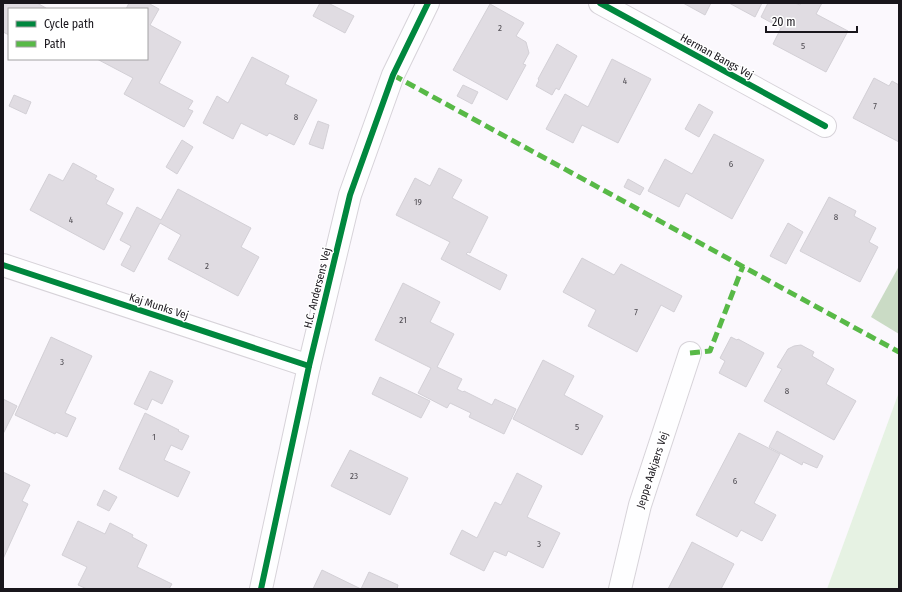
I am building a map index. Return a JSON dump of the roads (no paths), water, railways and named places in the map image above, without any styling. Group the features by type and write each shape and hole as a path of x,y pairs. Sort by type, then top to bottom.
{"street":[{"name":"H.C. Andersens Vej","path":"261,589 309,366 350,195 394,75 428,3"},
{"name":"Herman Bangs Vej","path":"600,3 825,126"},
{"name":"Kaj Munks Vej","path":"3,265 309,366"},
{"name":"Jeppe Aakjærs Vej","path":"620,589 640,505 690,352"}]}
